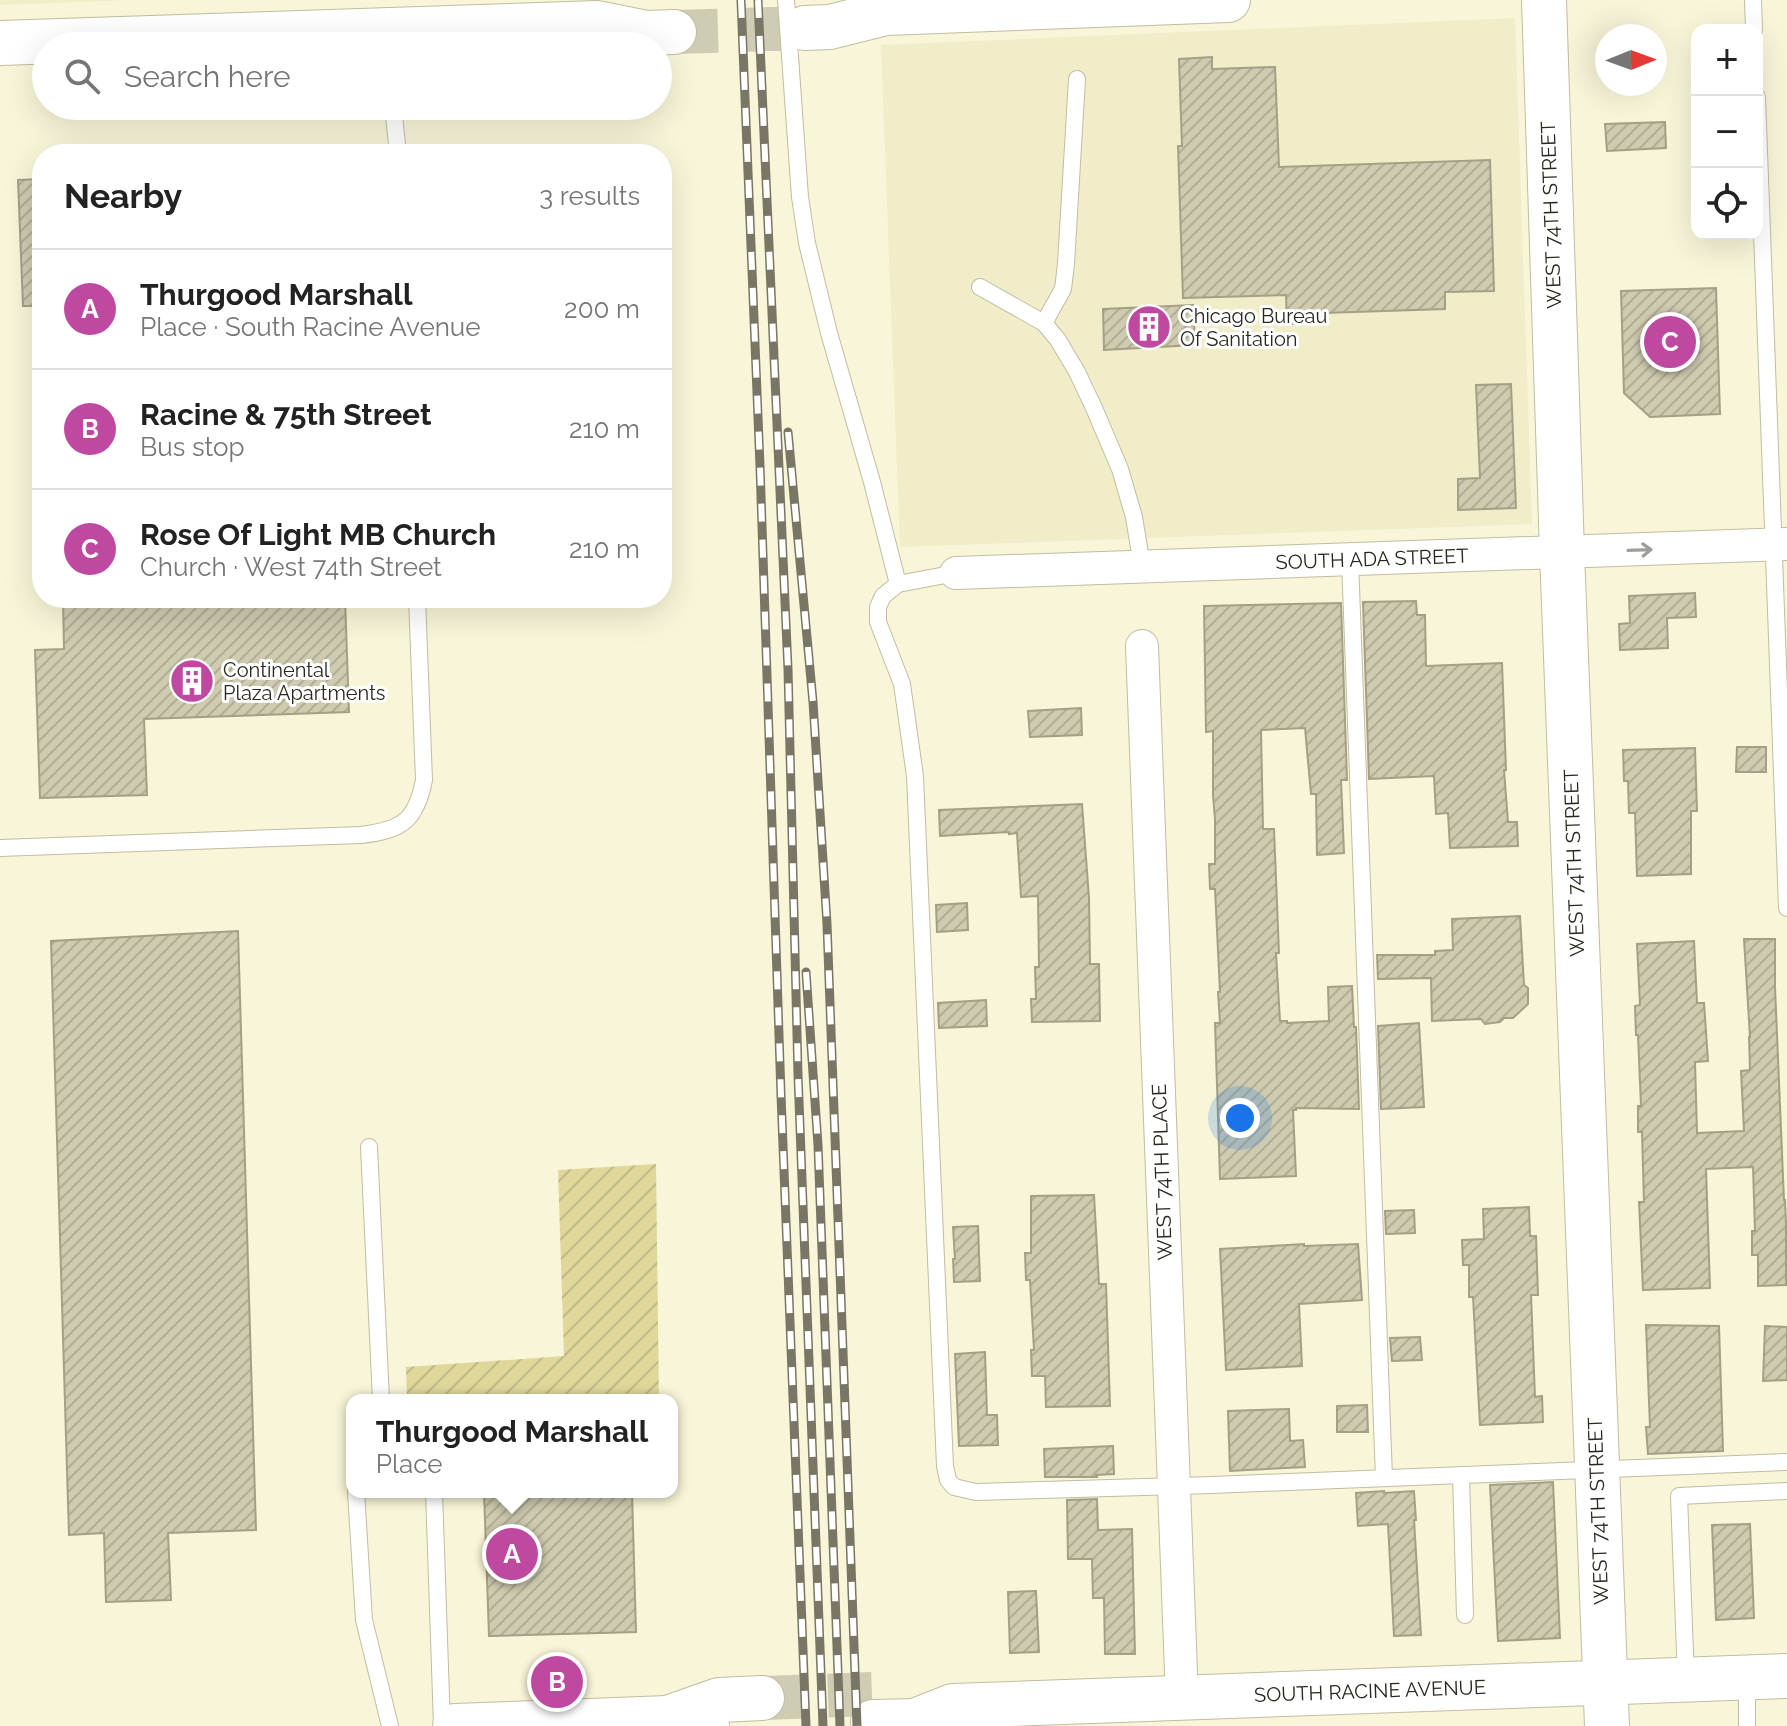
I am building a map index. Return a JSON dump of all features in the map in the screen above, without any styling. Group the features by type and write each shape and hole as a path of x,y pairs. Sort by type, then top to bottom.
{"street":[{"path":"840,0 886,13"},
{"path":"796,14 830,27 886,13 1228,0"},
{"name":"WEST 74TH STREET","path":"1544,0 1607,1726"},
{"path":"649,32 674,17"},
{"path":"473,32 597,23 642,32"},
{"path":"0,43 32,43"},
{"name":"SOUTH ADA STREET","path":"956,573 1780,544"},
{"name":"WEST 74TH PLACE","path":"1142,646 1174,1487 1170,1703"},
{"name":"SOUTH RACINE AVENUE","path":"873,1708 915,1721 953,1706 1040,1709 1767,1676"},
{"path":"455,1726 681,1723 719,1700 762,1698"}],"lane":[{"path":"1753,0 1754,24"},
{"path":"796,14 800,197 807,243 898,584"},
{"path":"1044,323 1063,289 1077,79"},
{"path":"394,120 397,144"},
{"path":"1761,168 1780,544 1787,908"},
{"path":"980,287 1044,323 1077,372 1120,469 1134,517 1142,566"},
{"path":"1350,560 1384,1478"},
{"path":"956,573 898,584 883,596 878,607 878,622 902,684 915,776 944,1450 948,1480 954,1487 976,1492 1174,1487 1787,1462"},
{"path":"0,848 361,835 385,832 406,821 419,803 424,780 417,608"},
{"path":"369,1147 381,1394"},
{"path":"1461,1475 1465,1615"},
{"path":"1686,1679 1679,1496 1787,1491"},
{"path":"356,1498 364,1620 390,1726"},
{"path":"434,1498 442,1726"},
{"path":"1747,1726 1767,1676"}],"shaded area":[{"path":"0,0 130,0 0,5"},
{"path":"1515,18 1532,524 900,547 881,45"},
{"path":"656,1164 659,1394 407,1394 406,1367 564,1356 558,1170"}],"building":[{"path":"1212,57 1212,69 1275,67 1279,167 1490,160 1494,291 1445,292 1445,309 1323,313 1324,322 1287,324 1286,295 1183,298 1178,146 1182,146 1179,59"},
{"path":"1665,122 1666,148 1607,151 1605,124"},
{"path":"32,179 32,306 23,306 18,180"},
{"path":"1716,288 1720,414 1650,417 1624,393 1621,291"},
{"name":"Chicago Bureau Of Sanitation","path":"1193,305 1195,345 1104,350 1103,309"},
{"path":"1511,384 1516,508 1458,510 1458,479 1480,478 1476,385"},
{"path":"1695,593 1696,617 1667,618 1668,648 1620,650 1619,624 1630,623 1629,596"},
{"path":"1416,601 1417,615 1425,615 1426,666 1502,663 1508,822 1517,822 1518,846 1450,848 1448,813 1436,814 1434,776 1369,779 1363,602"},
{"path":"1341,603 1347,780 1341,780 1344,853 1317,855 1316,794 1311,794 1305,728 1261,730 1263,829 1274,829 1280,1021 1329,1021 1328,987 1352,986 1359,1109 1293,1110 1296,1176 1220,1179 1215,1023 1220,1023 1220,992 1215,889 1210,889 1209,864 1215,864 1213,731 1206,732 1204,606"},
{"name":"Continental Plaza Apartments","path":"63,608 345,608 349,712 144,719 147,795 40,798 35,650 64,649"},
{"path":"1081,708 1082,735 1030,737 1028,711"},
{"path":"1737,747 1766,747 1766,772 1736,772"},
{"path":"1695,748 1697,811 1691,811 1691,874 1637,876 1635,813 1629,813 1623,750"},
{"path":"1082,804 1090,964 1099,964 1100,1021 1032,1022 1031,999 1036,999 1035,967 1039,967 1038,896 1021,897 1017,833 940,836 939,810"},
{"path":"967,903 968,930 937,932 936,905"},
{"path":"1520,916 1528,1004 1513,1018 1485,1024 1481,1019 1432,1021 1431,978 1378,979 1377,955 1435,955 1435,951 1453,950 1452,919"},
{"path":"238,931 256,1530 168,1533 171,1600 106,1602 104,1533 69,1535 51,941"},
{"path":"1744,939 1775,939 1786,1285 1758,1286 1758,1255 1752,1255 1752,1231 1755,1231 1753,1167 1706,1169 1710,1288 1643,1290 1639,1202 1644,1202 1642,1132 1638,1132 1638,1106 1641,1106 1635,1006 1640,1005 1637,944 1694,941 1697,1003 1704,1003 1708,1061 1695,1062 1697,1133 1744,1131 1741,1071 1750,1070 1750,1037"},
{"path":"986,1000 987,1026 939,1028 938,1003"},
{"path":"1419,1023 1424,1107 1381,1109 1378,1026"},
{"path":"1094,1195 1099,1284 1106,1284 1110,1406 1046,1407 1045,1376 1032,1376 1031,1350 1034,1350 1030,1280 1026,1280 1025,1253 1031,1253 1031,1196"},
{"path":"1529,1207 1530,1236 1536,1236 1538,1295 1531,1295 1535,1397 1542,1396 1543,1422 1480,1425 1473,1297 1469,1297 1469,1265 1463,1265 1462,1240 1484,1239 1483,1209"},
{"path":"1414,1210 1415,1233 1386,1234 1385,1211"},
{"path":"978,1226 980,1281 954,1282 953,1227"},
{"path":"1358,1244 1362,1300 1299,1304 1302,1366 1226,1370 1220,1249"},
{"path":"1646,1325 1719,1326 1723,1451 1648,1454 1646,1427 1650,1427"},
{"path":"1765,1326 1787,1327 1787,1380 1763,1381"},
{"path":"1420,1337 1422,1360 1392,1361 1390,1338"},
{"path":"985,1352 987,1415 997,1415 998,1445 959,1446 955,1354"},
{"path":"1367,1405 1368,1432 1337,1432 1337,1406"},
{"path":"1289,1409 1290,1441 1303,1440 1305,1467 1230,1471 1228,1411"},
{"path":"1113,1446 1114,1474 1045,1477 1044,1449"},
{"path":"1553,1482 1560,1638 1498,1641 1490,1485"},
{"path":"1414,1491 1421,1635 1394,1636 1388,1524 1358,1526 1356,1493"},
{"path":"484,1498 632,1498 636,1632 489,1636"},
{"path":"1097,1499 1098,1530 1132,1529 1135,1654 1105,1654 1104,1598 1093,1598 1092,1559 1068,1559 1067,1500"},
{"path":"1750,1524 1754,1618 1716,1620 1712,1525"},
{"path":"1036,1591 1039,1652 1010,1653 1008,1592"}],"tunnel":[{"path":"674,32 805,28"},
{"path":"762,1698 873,1694"}],"railway":[{"path":"741,0 806,1726"},
{"path":"758,0 788,669 798,1075 823,1726"},
{"path":"788,432 813,702 827,924 857,1726"},
{"path":"806,972 818,1145 840,1726"}],"place":[{"name":"Chicago Bureau Of Sanitation","path":"1149,327"},
{"name":"Rose Of Light MB Church","path":"1670,342"},
{"name":"Continental Plaza Apartments","path":"192,681"},
{"name":"Thurgood Marshall","path":"512,1554"},
{"name":"Racine & 75th Street","path":"557,1682"}]}
